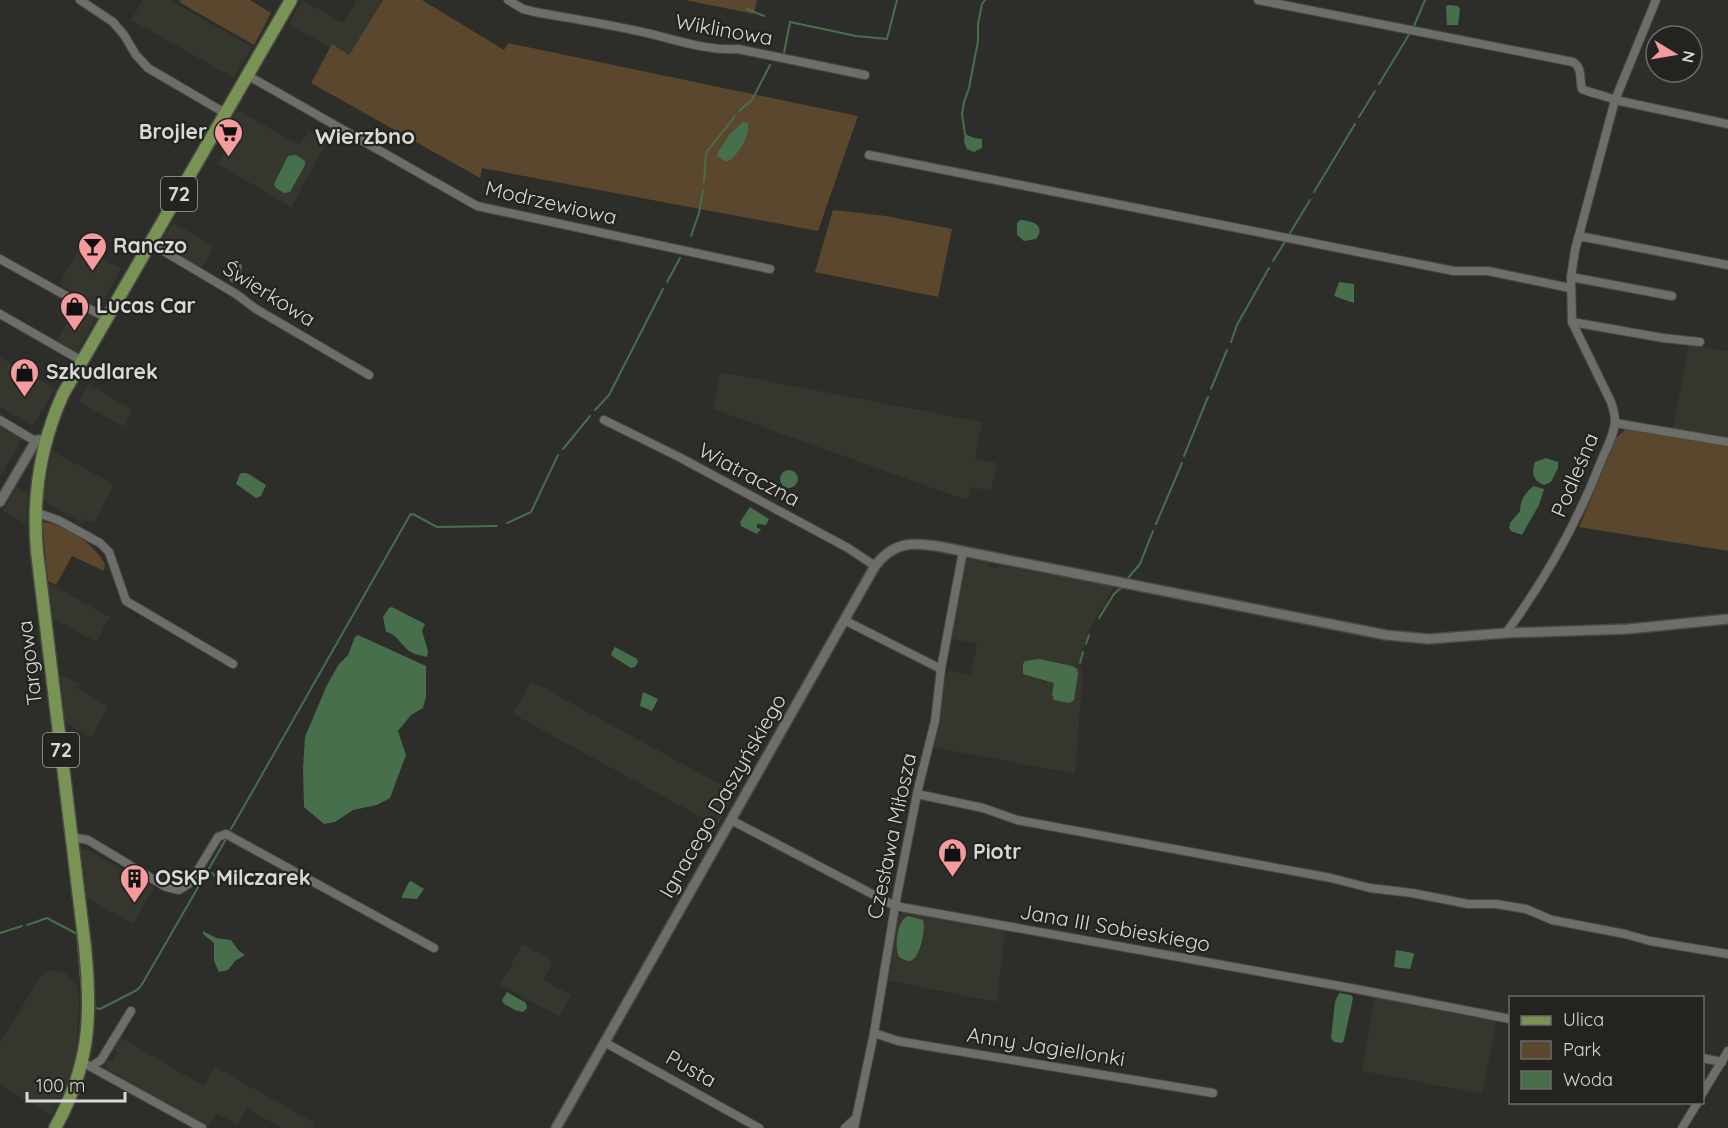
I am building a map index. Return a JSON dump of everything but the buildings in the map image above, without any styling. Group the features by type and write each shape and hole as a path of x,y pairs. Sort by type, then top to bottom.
{"main road":[{"name":"72","path":"41,440 63,394 106,318 291,0"},
{"name":"Targowa","path":"41,440 35,512 37,552 89,986 87,1064"},
{"name":"72","path":"55,1128 87,1064"}],"street":[{"path":"80,0 113,22 148,68 225,113"},
{"name":"Wiklinowa","path":"508,0 523,9 535,12 696,45 724,50 738,49 865,75"},
{"path":"1258,0 1573,62 1580,70 1582,89 1615,100 1728,124"},
{"name":"Podleśna","path":"1506,633 1543,580 1570,532 1586,498 1615,423 1611,402 1572,322 1571,277 1578,238 1615,100 1656,0"},
{"name":"Modrzewiowa","path":"247,75 477,206 770,269"},
{"path":"869,155 1454,271 1488,271 1570,288"},
{"path":"1578,238 1584,237 1728,266"},
{"name":"Świerkowa","path":"150,243 236,294 256,309 369,375"},
{"path":"0,258 106,318"},
{"path":"1571,277 1672,296"},
{"path":"0,314 82,361"},
{"path":"1572,322 1700,342"},
{"path":"0,420 41,440 0,502"},
{"name":"Wiatraczna","path":"604,420 679,457 838,543 875,566"},
{"path":"1615,423 1728,442"},
{"path":"35,512 58,520 100,543 109,552 126,601 233,664"},
{"name":"Ignacego Daszyńskiego","path":"556,1128 875,566 892,549 910,544 927,544 1404,638 1439,639 1506,633 1628,629 1728,619"},
{"name":"Czesława Miłosza","path":"854,1128 874,1033 895,906 917,794 935,721 941,669 963,551"},
{"path":"844,620 941,669"},
{"path":"917,794 983,808 1017,820 1331,878 1370,888 1458,902 1496,904 1526,909 1551,920 1650,941 1728,954"},
{"name":"Jana III Sobieskiego","path":"731,820 895,906 1509,1019"},
{"path":"71,837 88,840 166,887 179,890 190,883 218,837 224,834 434,948"},
{"path":"87,1064 101,1059 131,1011"},
{"name":"Anny Jagiellonki","path":"874,1033 898,1041 1212,1093"},
{"name":"Pusta","path":"604,1042 759,1128"},
{"path":"1704,1091 1728,1051"},
{"path":"1704,1058 1722,1062"},
{"path":"87,1064 202,1128"},
{"path":"1682,1128 1697,1104"},
{"path":"845,1128 856,1118"}],"shaded area":[{"path":"143,0 170,0 252,47 234,78 131,20"},
{"path":"302,0 343,23 357,0 383,0 349,55 332,45 330,48 289,24"},
{"name":"Brojler","path":"237,110 299,145 309,131 327,142 291,207 218,164 237,130 229,124"},
{"path":"172,222 214,246 202,268 160,244"},
{"path":"81,246 121,269 100,307 59,284"},
{"name":"Lucas Car","path":"73,305 96,318 76,354 56,342 68,321 66,319"},
{"path":"1689,344 1728,351 1728,439 1673,428"},
{"name":"Szkudlarek","path":"0,357 55,389 33,426 0,407"},
{"path":"720,372 982,422 975,458 997,463 991,491 970,487 968,500 963,499 713,409"},
{"path":"88,384 133,410 124,427 79,402"},
{"path":"0,424 23,437 1,476 0,475"},
{"path":"52,451 114,484 94,523 86,519 82,523 42,500"},
{"path":"17,487 28,494 26,524 3,511"},
{"path":"968,559 989,563 991,567 998,568 999,565 1114,587 1089,631 1079,664 1083,673 1075,774 932,747 940,726 937,722 944,681 949,670 968,675 971,673 977,644 950,638"},
{"path":"49,583 110,617 96,642 53,618"},
{"path":"60,674 80,685 78,689 108,706 91,738 65,722"},
{"path":"531,681 736,793 717,826 513,714"},
{"path":"85,848 154,887 133,924 87,898 81,850"},
{"path":"903,912 1005,931 997,1002 885,980 897,917"},
{"path":"523,944 553,962 543,980 571,995 559,1016 500,985"},
{"path":"48,970 63,972 72,979 78,988 79,1003 77,1048 73,1067 51,1115 0,1085 0,1043 42,974"},
{"path":"1375,997 1497,1021 1482,1094 1362,1071"},
{"path":"121,1038 204,1086 215,1067 315,1123 313,1128 281,1128 247,1108 237,1125 216,1113 208,1126 105,1068 107,1060 112,1062 118,1052 114,1049"}],"green space":[{"path":"181,0 250,0 271,13 254,45 179,2"},
{"path":"383,0 422,0 504,50 508,43 858,116 818,231 482,168 480,178 311,83 332,44 349,55"},
{"path":"685,0 757,0 754,14"},
{"path":"833,210 886,216 952,229 938,297 815,272"},
{"path":"1627,428 1728,445 1728,551 1579,527 1616,438"},
{"path":"42,522 60,526 86,542 105,564 104,571 72,556 56,585 48,581"}],"water":[{"path":"1446,6 1458,6 1460,9 1458,25 1447,25"},
{"path":"743,122 748,123 745,140 727,162 717,154 729,135"},
{"path":"965,134 982,139 982,148 974,152 967,149 964,142"},
{"path":"296,155 305,161 305,165 290,192 284,193 274,184 288,156"},
{"path":"1020,220 1029,221 1039,227 1036,239 1024,241 1017,235 1017,223"},
{"path":"237,262 242,265 241,276 236,283 231,282 226,275"},
{"path":"1339,282 1354,284 1354,303 1334,296"},
{"path":"1546,458 1558,462 1558,468 1551,482 1544,485 1535,479 1533,470 1535,462"},
{"path":"785,470 793,470 798,475 796,486 785,488 780,483 780,475"},
{"path":"242,473 247,473 266,485 261,496 256,498 236,484"},
{"path":"1534,486 1544,489 1539,505 1522,535 1511,531 1510,523 1520,511 1522,500"},
{"path":"750,507 769,519 766,525 757,524 757,528 761,529 757,534 741,526 740,522"},
{"path":"392,607 425,624 422,631 428,651 427,657 409,651 396,637 386,632 383,617"},
{"path":"358,635 426,666 426,697 423,708 411,715 398,731 406,755 390,798 377,805 353,810 335,822 324,824 304,807 305,737 327,685 339,664 348,655"},
{"path":"615,647 637,659 635,667 631,668 612,656"},
{"path":"1039,659 1077,669 1074,700 1069,703 1054,700 1052,694 1054,683 1023,674 1025,661"},
{"path":"643,692 658,699 652,711 640,706"},
{"path":"409,882 424,889 417,899 402,898"},
{"path":"908,916 923,920 924,924 919,950 913,960 909,961 899,957 897,947 899,928 904,918"},
{"path":"203,931 216,938 231,940 245,955 235,961 228,970 219,972 214,961 214,943 203,934"},
{"path":"1396,950 1413,953 1410,969 1394,967"},
{"path":"507,992 526,1003 527,1008 523,1012 504,1004 502,1000"},
{"path":"1339,993 1351,995 1353,998 1342,1043 1334,1042 1331,1038 1335,1002"}],"waterway":[{"path":"784,53 790,22 856,36 887,39 897,0"},
{"path":"965,134 962,114 978,41 978,24 982,4 985,0"},
{"path":"1414,26 1425,0"},
{"path":"747,9 764,16"},
{"path":"1379,84 1410,33"},
{"path":"739,111 752,100 770,65"},
{"path":"1359,117 1375,91"},
{"path":"704,182 706,153 735,116"},
{"path":"1314,192 1355,124"},
{"path":"691,236 699,213 703,190"},
{"path":"1290,233 1310,200"},
{"path":"1273,261 1286,240"},
{"path":"667,282 680,258"},
{"path":"1231,342 1237,325 1269,268"},
{"path":"595,410 609,395 663,289"},
{"path":"1211,389 1227,350"},
{"path":"1184,456 1208,397"},
{"path":"563,449 590,416"},
{"path":"507,523 531,512 558,455"},
{"path":"1156,524 1182,463"},
{"path":"231,829 410,515 413,514 437,527 497,526"},
{"path":"1128,578 1140,564 1153,531"},
{"path":"1099,618 1114,594 1122,587"},
{"path":"1086,644 1089,635"},
{"path":"1080,663 1083,652"},
{"path":"96,1008 100,1009 141,986 226,839"},
{"path":"212,873 229,880"},
{"path":"27,925 47,918 77,934 82,993"},
{"path":"0,933 22,926"}],"place":[{"name":"Brojler","path":"228,158"},
{"name":"Ranczo","path":"92,272"},
{"name":"Lucas Car","path":"75,332"},
{"name":"Szkudlarek","path":"25,398"},
{"name":"Piotr","path":"952,878"},
{"name":"OSKP Milczarek","path":"134,904"}],"district":[{"name":"Wierzbno","path":"365,136"}]}
